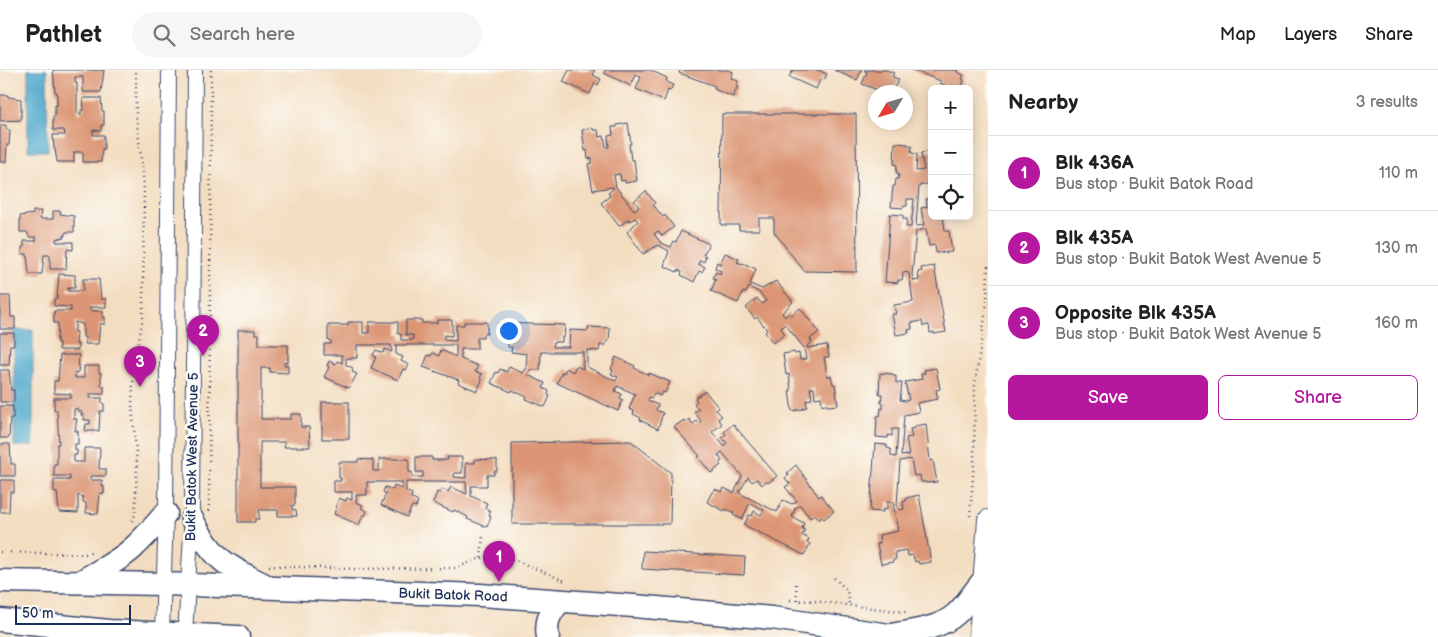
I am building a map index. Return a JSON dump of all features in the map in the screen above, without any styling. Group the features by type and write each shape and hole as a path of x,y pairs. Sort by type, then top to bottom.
{"main road":[{"path":"79,582 116,561 132,549 166,513"},
{"path":"201,517 203,539 213,552 223,562 239,572 272,588"},
{"name":"Bukit Batok Road","path":"0,581 163,584 480,595 563,591 634,606 772,618 897,636 927,629 944,622 956,614 982,581"},
{"path":"548,637 546,627 550,612 563,591"},
{"path":"772,618 785,631 788,637"},
{"path":"0,620 86,632 238,637"}],"street":[{"name":"Bukit Batok West Avenue 5","path":"162,635 166,513 169,70"},
{"name":"Bukit Batok West Avenue 5","path":"185,636 188,586 201,517 196,70"},
{"path":"979,521 982,581 979,637"}],"path":[{"path":"130,523 135,515 137,464 132,405 134,363 143,318 144,184 136,115 136,70"},
{"path":"201,517 211,70"},
{"path":"979,521 974,463 975,384 986,303 988,264"},
{"path":"481,558 483,535"},
{"path":"0,552 85,554 99,549"},
{"path":"266,566 354,569 456,568 481,558 515,560 563,591"},
{"path":"834,578 847,590 849,605"},
{"path":"796,584 797,600"},
{"path":"787,600 849,605 907,613"}],"water":[{"path":"28,70 47,70 48,151 28,151"},
{"path":"14,330 33,330 33,446 14,446"}],"building":[{"path":"53,70 104,70 101,92 83,92 83,77 75,77 75,83 77,83 77,113 81,114 81,110 84,110 83,98 101,98 102,111 104,111 104,125 101,125 101,131 93,130 93,135 104,135 104,149 102,149 101,162 83,162 83,152 74,152 74,162 57,162 53,135 65,135 64,130 53,130 57,92 55,92"},
{"path":"569,70 592,70 595,71 593,75 601,79 598,85 595,83 590,94 563,82"},
{"path":"605,70 650,70 667,78 666,82 673,85 670,91 668,90 664,101 636,89 641,77 636,75 631,86 604,73"},
{"path":"680,70 728,70 733,72 731,78 738,81 736,85 738,85 733,97 714,89 715,86 679,73"},
{"path":"793,70 818,70 827,74 824,80 821,78 816,89 789,77"},
{"path":"834,70 862,70 857,80"},
{"path":"864,70 887,70 894,73 892,76 899,80 896,85 868,86 862,84 867,72"},
{"path":"912,70 958,70 957,72 964,75 962,85 944,85 940,83 941,81"},
{"path":"0,95 21,99 21,120 0,121"},
{"path":"722,114 856,114 857,272 804,271 774,232 774,218 759,218 759,230 739,230 739,225 721,225"},
{"path":"628,123 631,160 634,160 637,181 625,183 625,180 621,181 620,174 614,175 616,187 634,210 639,207 634,201 646,191 655,203 653,205 663,217 665,215 674,227 662,236 658,231 654,234 661,243 671,247 674,241 676,242 681,231 709,244 703,255 706,256 704,262 700,260 698,264 705,267 702,272 699,271 694,282 681,275 682,272 678,270 677,272 664,266 669,251 658,245 643,254 627,232 638,221 635,218 630,221 629,219 619,226 601,203 610,196 608,193 613,187 593,190 588,164 592,163 592,158 588,159 587,150 585,151 582,130 593,128 593,130 598,130 599,137 604,136 606,147 609,147 608,136 613,135 612,127"},
{"path":"0,125 6,125 6,130 10,130 6,162 0,162"},
{"path":"895,143 912,146 911,153 917,154 916,171 924,170 921,153 928,152 928,184 919,186 916,226 924,225 921,208 927,207 926,199 928,199 928,220 944,220 945,231 949,231 952,252 936,253 935,245 929,246 926,229 916,231 912,275 914,281 919,280 918,272 922,271 921,268 934,266 946,332 930,333 929,325 923,326 922,321 911,323 912,329 908,330 909,333 896,335 892,314 896,314 894,305 913,302 909,273 903,272 902,280 898,280 898,283 885,282 890,214 903,215 903,219 907,219 906,227 911,227 914,199 907,199 907,206 903,208 891,207 893,186 895,186 899,173 896,173 897,165 894,164"},
{"path":"33,211 41,211 40,219 53,219 53,211 61,211 60,214 74,216 74,232 66,232 64,237 56,239 56,242 73,242 73,250 67,249 66,269 50,269 50,255 44,255 42,274 29,274 27,254 22,254 22,247 24,247 24,241 36,241 36,237 29,237 27,232 20,232 20,216 33,214"},
{"path":"725,253 739,259 737,262 756,269 750,284 762,289 776,281 793,302 782,313 785,317 789,313 791,316 800,308 819,332 810,339 812,342 807,348 827,345 829,357 824,357 827,376 831,376 833,384 835,384 838,405 822,405 821,397 815,398 814,388 810,388 812,399 806,400 807,407 792,411 789,374 786,375 783,354 799,353 800,360 806,359 804,348 785,324 781,328 785,334 773,343 765,332 767,330 757,317 755,319 746,308 757,298 762,304 766,301 759,292 749,287 746,293 743,292 738,303 711,291 716,279 713,278 716,272 720,274 721,271 715,268 717,262 720,264"},
{"path":"59,274 75,275 75,288 68,288 68,291 83,291 83,279 99,279 101,299 106,299 106,307 90,307 90,311 103,311 103,317 105,317 105,324 100,324 98,344 85,344 83,324 75,322 78,350 59,350 59,343 57,343 58,323 54,323 54,311 71,311 71,307 54,306 54,299 57,298"},
{"path":"0,296 10,296 11,317 15,317 15,329 0,329"},
{"path":"406,320 422,320 422,323 437,323 437,320 452,320 452,336 444,335 444,340 456,341 456,325 464,325 464,322 487,322 487,334 483,334 483,338 477,338 477,349 461,349 461,359 478,366 475,372 482,374 480,378 482,380 477,391 458,383 459,380 423,367 428,355 431,356 433,353 439,356 441,350 456,357 456,345 396,345 396,354 403,357 401,361 409,365 406,370 403,369 398,380 371,368 376,357 373,355 376,350 383,353 385,349 392,352 391,345 357,345 357,358 346,358 346,365 353,368 352,372 357,374 349,388 324,377 329,367 327,366 329,361 336,364 337,361 342,363 342,355 324,355 324,344 331,344 331,341 328,340 328,325 348,325 348,322 363,322 363,333 369,333 369,322 398,322 398,334 401,334 401,340 413,340 413,335 406,335"},
{"path":"498,323 565,325 562,342 554,342 553,347 569,347 570,330 588,331 588,327 610,328 609,341 607,341 606,345 600,345 599,351 587,350 587,367 616,381 618,377 611,374 613,370 611,369 616,357 649,375 649,373 670,382 665,393 662,392 660,396 654,393 652,398 649,397 648,401 658,405 656,410 663,413 658,429 640,420 641,418 633,414 634,411 629,409 635,394 617,386 615,391 622,394 620,398 623,400 618,411 557,383 566,368 573,372 576,366 583,369 583,352 541,352 540,370 530,370 528,375 545,383 543,388 549,391 548,395 550,396 545,407 526,399 527,397 512,390 511,392 491,383 496,372 498,373 500,369 507,372 509,367 523,373 526,369 527,354 511,352 512,347 508,347 508,341 500,340 500,336 497,336"},
{"path":"238,330 255,330 255,334 259,334 259,345 288,345 288,363 284,362 284,365 288,365 288,373 270,372 270,368 261,368 261,419 291,419 291,414 301,414 301,427 309,427 310,447 284,447 285,442 260,442 260,487 295,487 295,505 292,505 292,509 296,510 297,516 278,516 278,510 259,510 259,519 255,519 255,522 238,522"},
{"path":"0,333 14,333 14,345 10,345 9,365 0,365"},
{"path":"60,355 79,355 78,373 75,372 75,378 84,378 84,366 99,366 99,373 101,373 101,386 104,386 104,394 90,394 90,398 102,398 102,403 104,404 104,411 100,411 99,431 85,431 86,424 90,424 90,420 84,420 84,415 81,415 82,412 74,409 74,419 77,419 75,431 78,431 78,444 75,444 77,455 74,455 74,462 84,462 84,448 100,448 99,469 106,469 106,476 90,476 90,480 102,480 102,486 104,486 104,494 100,493 98,514 86,513 86,503 83,502 83,497 78,495 78,513 59,512 57,492 54,493 54,480 70,480 70,476 54,476 54,464 57,464 57,444 59,444 57,410 54,410 54,398 71,398 71,394 54,393 54,381 58,381"},
{"path":"936,368 940,389 936,390 938,399 917,403 919,412 904,415 901,456 909,455 906,438 912,437 910,429 926,424 930,461 933,460 937,482 921,482 920,475 914,476 911,459 900,461 897,505 899,510 904,509 903,502 906,501 906,498 919,495 931,562 919,564 918,561 915,562 913,555 908,556 907,550 895,552 896,559 893,562 881,564 877,544 880,543 879,535 898,531 893,502 887,502 887,510 883,509 883,512 870,511 875,444 887,445 887,448 891,449 891,456 896,457 898,429 892,429 892,436 888,435 888,438 876,437 877,416 880,416 881,408 883,409 883,403 881,403 882,394 879,394 880,373 896,376 896,383 902,383 900,400 905,401 909,400 905,382 922,379 921,374 925,373 924,370"},
{"path":"0,370 9,370 11,390 14,390 14,402 0,402"},
{"path":"705,391 719,408 716,410 722,416 718,419 722,424 712,432 724,446 727,443 722,438 726,434 724,432 733,424 777,476 762,485 757,479 752,482 748,477 739,493 777,512 783,500 792,504 797,501 785,487 790,484 785,478 789,475 787,473 796,465 819,497 821,495 834,511 824,519 822,517 819,520 815,514 810,518 800,505 795,508 792,517 804,523 802,529 805,530 802,535 809,539 807,543 810,544 804,555 744,525 749,515 752,516 754,511 761,515 764,510 750,503 742,519 726,509 724,511 707,502 715,489 722,492 724,488 734,493 742,476 722,452 718,455 722,461 719,463 721,465 711,473 698,457 700,456 674,427 684,420 685,422 689,419 693,424 701,421 694,412 699,409 694,404 697,401 695,398"},
{"path":"322,402 349,402 349,439 322,439"},
{"path":"0,406 13,406 9,438 0,438"},
{"path":"631,441 671,473 670,524 512,524 512,443"},
{"path":"0,444 10,444 11,464 15,464 15,476 0,476"},
{"path":"416,457 448,460 447,457 462,457 462,473 454,473 454,477 466,478 466,463 475,463 475,459 497,460 497,471 494,471 494,475 487,475 487,486 471,486 471,496 487,503 485,508 491,511 487,527 467,519 468,517 454,510 453,512 433,503 437,492 440,493 442,489 448,492 451,487 467,494 466,482 406,482 406,491 412,494 411,498 418,502 416,507 412,506 407,517 381,505 386,494 383,492 385,487 393,490 394,486 402,489 402,482 367,482 367,495 356,495 356,502 363,505 361,508 367,511 359,525 334,514 339,498 346,501 347,498 352,500 352,492 334,492 334,481 341,481 341,478 339,478 339,462 358,462 358,459 373,460 373,471 379,471 379,459 409,459 409,472 412,472 412,477 423,477 423,472 416,472"},
{"path":"0,480 14,480 14,492 10,492 9,512 0,512"},
{"path":"643,551 745,557 744,575 642,569"}],"place":[{"name":"Blk 435A","path":"203,356"},
{"name":"Opposite Blk 435A","path":"140,387"},
{"name":"Blk 436A","path":"499,582"}]}
